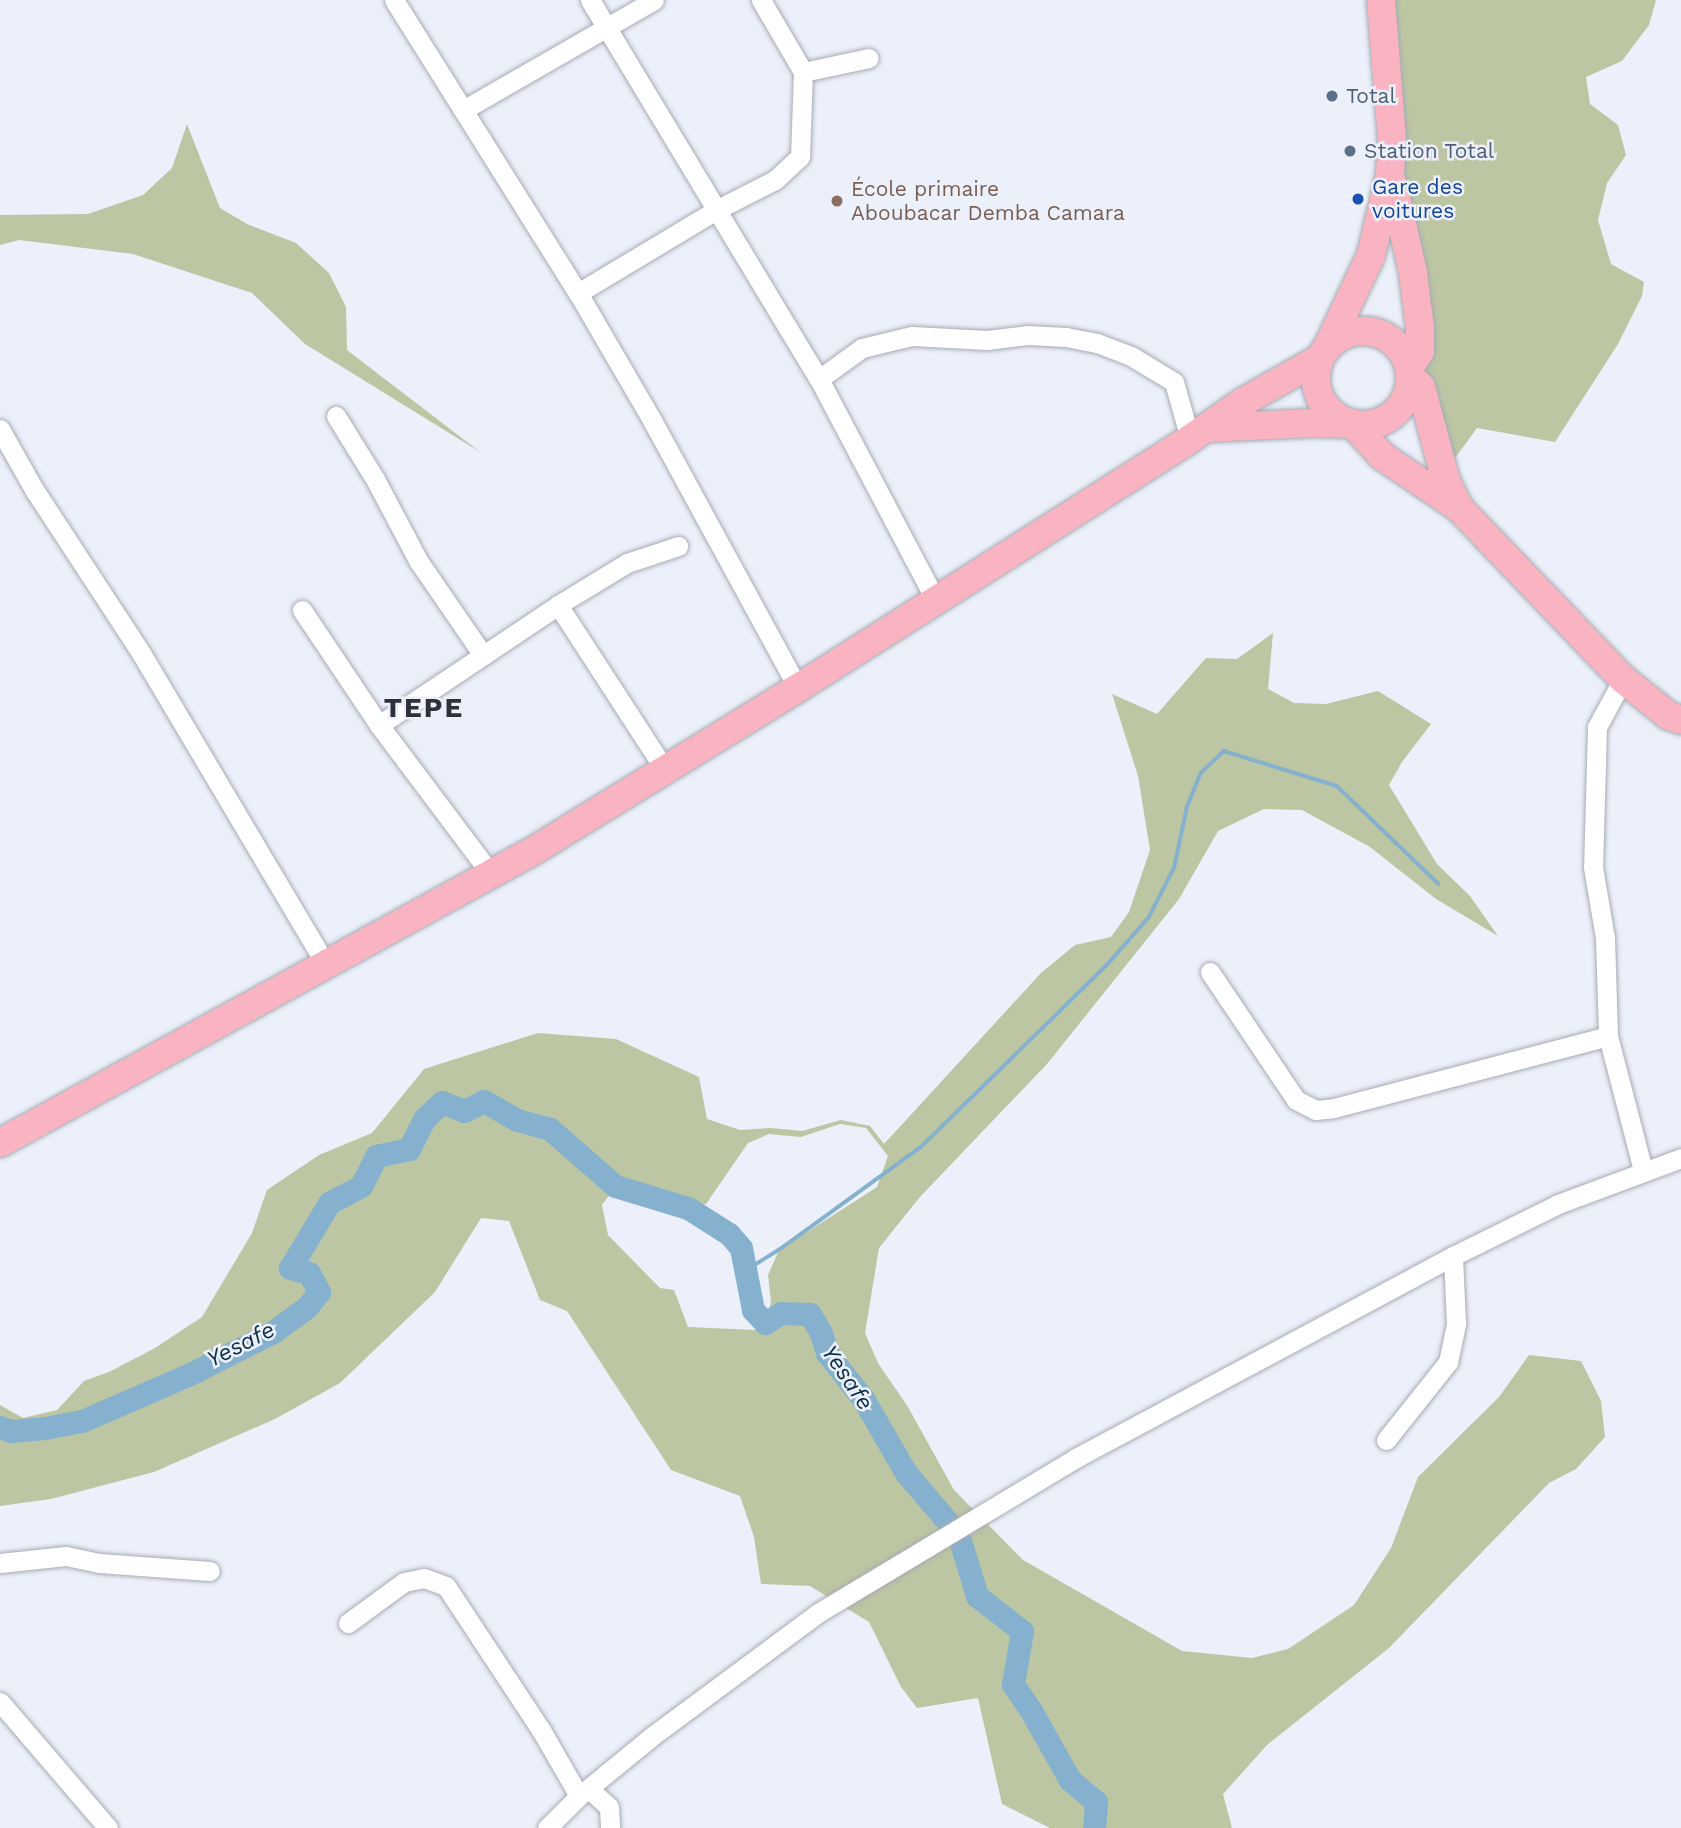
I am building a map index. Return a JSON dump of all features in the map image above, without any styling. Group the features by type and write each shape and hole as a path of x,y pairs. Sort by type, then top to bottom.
{"highway":[{"path":"1381,0 1392,140 1390,175 1371,255 1315,372 1320,399 1340,419 1353,424 1382,456 1459,508 1623,679 1668,716 1681,720"},
{"path":"1390,175 1413,273 1420,328 1420,351 1410,373"},
{"path":"0,1143 491,874 665,770 1199,433 1355,331 1383,335 1404,354 1410,373 1409,392 1393,415 1381,422 1313,423 1199,433"},
{"path":"1410,373 1421,387 1446,481 1459,508"}],"street":[{"path":"394,0 578,293 653,422 798,688"},
{"path":"590,0 819,379 935,599"},
{"path":"463,110 654,0"},
{"path":"578,293 716,210 775,180 800,157 803,72 761,0"},
{"path":"803,72 869,58"},
{"path":"819,379 862,348 912,336 987,340 1027,335 1066,337 1097,343 1131,356 1174,382 1199,433"},
{"path":"335,416 375,479 419,562 483,655"},
{"path":"0,429 35,491 141,653 326,965"},
{"path":"379,725 627,563 678,546"},
{"path":"558,606 665,770"},
{"path":"302,610 379,725 491,874"},
{"path":"1623,679 1597,727 1594,742 1592,867 1605,938 1608,1036 1643,1170"},
{"path":"1210,972 1296,1100 1316,1110 1334,1108 1608,1036"},
{"path":"547,1828 584,1792 662,1729 818,1613 1076,1458 1452,1256 1558,1204 1681,1158"},
{"path":"1385,1440 1448,1362 1456,1323 1452,1256"},
{"path":"0,1563 66,1556 99,1563 210,1571"},
{"path":"348,1623 404,1582 424,1578 446,1586 584,1792 610,1807 610,1828"},
{"path":"0,1702 108,1828"}],"green space":[{"path":"1372,0 1656,0 1649,25 1622,61 1586,77 1590,104 1618,125 1626,155 1607,183 1598,220 1611,264 1644,282 1642,296 1618,344 1555,442 1477,428 1442,476 1433,439"},
{"path":"187,124 220,208 247,224 296,243 329,273 346,307 347,350 480,452 305,344 252,293 133,254 19,240 0,245 0,215 88,214 143,195 172,168"},
{"path":"1273,633 1268,689 1294,703 1326,704 1378,691 1431,724 1402,762 1389,785 1437,864 1470,896 1498,936 1436,899 1370,847 1302,810 1264,809 1218,831 1179,899 1047,1064 919,1198 879,1248 865,1333 878,1363 908,1407 954,1490 1023,1560 1182,1651 1252,1658 1288,1649 1354,1605 1391,1548 1418,1477 1499,1397 1529,1355 1581,1361 1601,1401 1605,1437 1576,1469 1549,1483 1389,1648 1267,1745 1223,1794 1232,1828 1050,1828 1002,1804 978,1698 917,1708 901,1687 869,1622 810,1586 761,1584 754,1537 740,1496 671,1470 567,1311 540,1300 509,1221 481,1218 435,1292 340,1383 275,1419 154,1472 51,1499 0,1506 0,1405 23,1418 57,1410 84,1381 109,1372 155,1348 202,1317 252,1233 267,1190 319,1155 372,1133 424,1069 538,1033 616,1039 699,1077 707,1119 740,1130 771,1128 802,1131 841,1120 870,1126 884,1144 1041,973 1075,945 1111,937 1129,912 1150,850 1138,776 1112,694 1157,714 1206,658 1237,659","holes":["840,1124 866,1128 888,1156 877,1187 779,1250 768,1275 771,1302 765,1323 755,1330 688,1327 674,1290 660,1288 608,1235 602,1205 615,1187 688,1208 706,1204 748,1143 769,1134 801,1137"]}],"waterway":[{"path":"745,1271 779,1250 921,1147 1106,966 1149,917 1174,868 1187,807 1201,773 1224,751 1337,786 1439,884"},
{"name":"Yesafe","path":"0,1427 11,1431 82,1421 188,1375 273,1332 307,1307 319,1292 309,1273 290,1268 329,1203 361,1186 376,1156 409,1149 425,1118 442,1102 464,1111 484,1101 517,1120 550,1129 615,1186 688,1208 729,1234 741,1248 753,1310 765,1323 781,1313 810,1314 821,1333 827,1353 864,1400 906,1473 947,1521"},
{"name":"Yesafe","path":"960,1540 977,1596 1022,1631 1013,1684 1070,1780 1096,1802 1094,1828"}],"place":[{"name":"Total","path":"1332,96"},
{"name":"Station Total","path":"1350,151"},
{"name":"Gare des voitures","path":"1358,199"},
{"name":"École primaire Aboubacar Demba Camara","path":"837,201"}],"district":[{"name":"TEPE","path":"424,708"}]}
